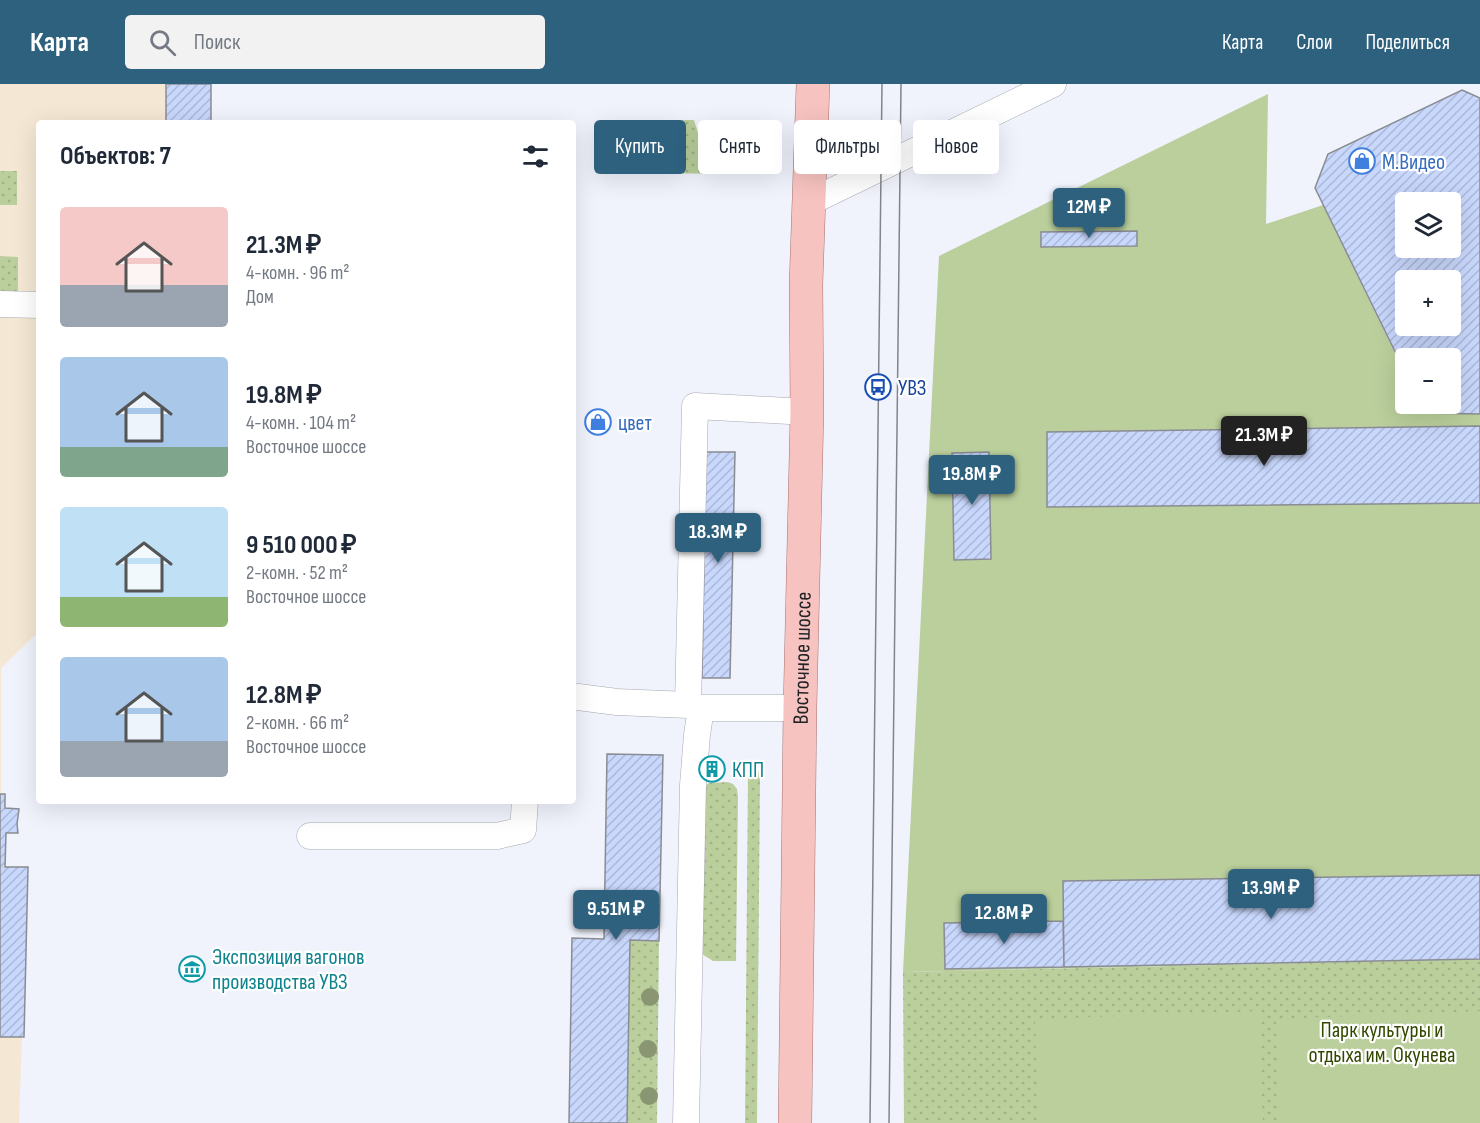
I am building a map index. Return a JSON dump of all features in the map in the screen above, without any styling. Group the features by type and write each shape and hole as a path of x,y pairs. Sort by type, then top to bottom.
{"main road":[{"name":"Восточное шоссе","path":"795,1123 800,708 807,412 806,284 813,84"}],"street":[{"path":"808,203 1053,84"},
{"path":"0,304 36,305"},
{"path":"686,1123 693,785 697,735 694,706 690,406 807,412"},
{"path":"673,685 694,706"},
{"path":"576,697 694,706 800,708"},
{"path":"310,836 497,836 523,830 525,804"}],"shaded area":[{"path":"0,84 211,84 211,120 36,120 36,636 1,668 1,793 5,794 5,808 19,809 18,833 6,833 5,866 28,867 19,1123 0,1123"}],"green space":[{"path":"1268,94 1266,224 1323,205 1395,353 1395,414 1480,414 1480,959 903,972 939,256"},
{"path":"686,120 694,120 698,133 698,174 686,173"},
{"path":"0,171 17,171 17,205 0,205"},
{"path":"0,256 18,257 18,291 0,291"},
{"path":"754,769 760,775 757,1123 745,1123 748,775 749,770"},
{"path":"728,782 737,789 738,797 736,961 713,961 702,954 701,948 705,786 709,783"},
{"path":"630,940 659,941 657,1123 627,1123"},
{"name":"Парк культуры и отдыха им. Окунева","path":"1480,959 1480,1123 904,1123 903,972"},
{"path":"1259,1011 1263,1123 1038,1123 1035,1019"},
{"path":"1480,1011 1480,1123 1279,1123 1276,1019"}],"building":[{"path":"166,84 211,84 211,120 166,120"},
{"path":"1462,90 1480,98 1480,414 1461,414 1461,348 1395,348 1395,352 1315,188 1328,154"},
{"path":"1137,231 1137,246 1041,247 1041,232"},
{"path":"593,412 606,412 606,432 592,432"},
{"path":"1480,426 1480,503 1047,507 1047,432"},
{"path":"706,452 735,452 730,678 702,678"},
{"path":"989,452 991,559 954,560 952,453"},
{"path":"607,754 663,755 659,941 630,940 627,1123 569,1123 572,938 604,939"},
{"path":"0,794 5,794 5,808 19,809 18,833 6,833 5,867 28,867 24,1037 0,1037"},
{"path":"1480,875 1480,959 1064,967 1063,881"},
{"path":"1063,921 1064,967 945,969 944,923"}],"tram line":[{"path":"870,1123 882,84"},
{"path":"889,1123 901,84"}],"place":[{"name":"М.Видео","path":"1362,161"},
{"name":"УВЗ","path":"878,387"},
{"name":"цвет","path":"598,422"},
{"name":"КПП","path":"712,769"},
{"name":"Экспозиция вагонов производства УВЗ","path":"192,969"}]}
